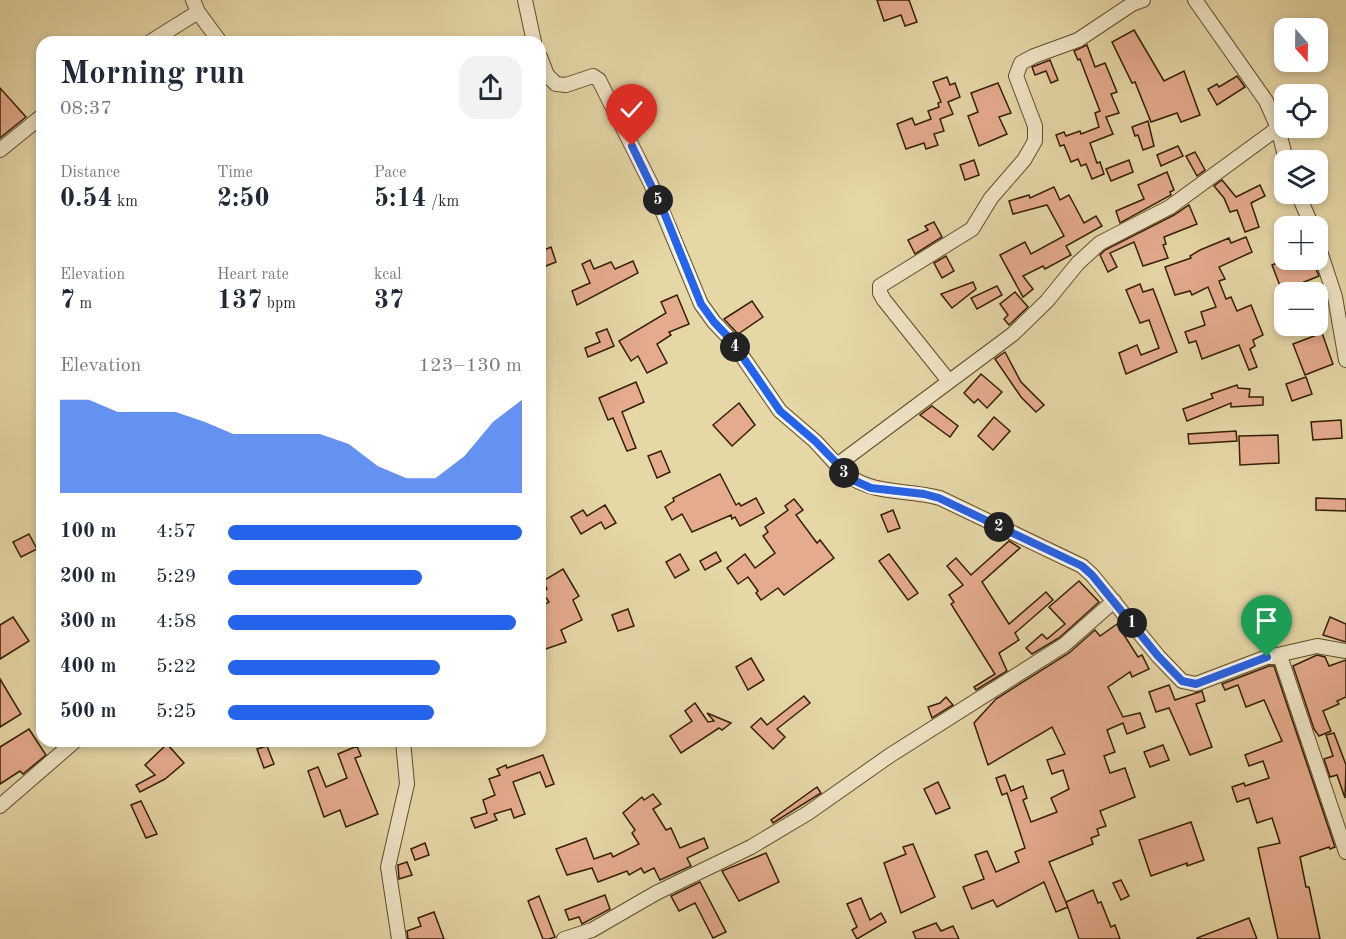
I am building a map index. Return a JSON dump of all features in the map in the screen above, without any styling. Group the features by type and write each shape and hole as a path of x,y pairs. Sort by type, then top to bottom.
{"street":[{"path":"525,0 533,36"},
{"path":"948,380 884,300 880,293 880,286 972,229 991,198 1024,160 1035,141 1035,126 1016,76 1021,63 1078,40 1132,4 1143,0"},
{"path":"1195,0 1247,76 1258,88 1274,120"},
{"path":"158,36 195,6 216,36"},
{"path":"546,72 556,84 566,85 593,76 599,80 651,184 701,304 731,340 780,411 815,441 853,480 871,488 939,498 1070,559 1092,575 1158,656 1182,681 1191,684 1201,682 1241,665 1317,646 1346,651"},
{"path":"0,150 36,121"},
{"path":"837,465 948,380 1013,334 1047,302 1078,263 1100,243 1170,207 1274,131"},
{"path":"1328,267 1340,295 1346,360"},
{"path":"564,939 594,934 656,893 751,847 808,813 889,756 1064,645 1114,601"},
{"path":"1273,656 1281,659 1285,668 1346,852"},
{"path":"0,806 68,747"},
{"path":"399,939 388,867 407,784 404,747"}],"building":[{"path":"877,0 909,0 917,22 905,26 901,15 884,21"},
{"path":"1134,30 1164,81 1184,71 1200,115 1181,122 1177,113 1151,122 1135,82 1132,83 1112,42"},
{"path":"1087,45 1095,67 1105,63 1117,92 1111,94 1119,113 1106,117 1113,134 1090,143 1097,163 1100,162 1104,174 1092,179 1086,164 1081,166 1078,159 1071,162 1064,145 1060,146 1056,135 1064,132 1066,136 1080,131 1081,134 1099,127 1095,113 1100,111 1080,59 1078,60 1074,51"},
{"path":"1050,60 1058,80 1051,83 1046,71 1035,75 1032,67"},
{"path":"1237,76 1245,87 1217,105 1208,89 1217,84 1219,87"},
{"path":"947,77 950,85 955,83 960,97 948,102 953,114 940,119 944,131 934,134 938,145 926,149 924,143 906,149 897,124 912,118 915,125 931,119 928,111 939,107 938,103 941,102 933,82"},
{"path":"998,83 1011,113 999,117 1007,134 979,146 968,116 978,112 971,93"},
{"path":"0,88 26,117 0,138"},
{"path":"1148,121 1154,146 1143,150 1138,135 1135,136 1132,127"},
{"path":"1178,146 1183,156 1161,166 1157,155"},
{"path":"1195,152 1205,170 1197,176 1186,156"},
{"path":"974,160 979,175 965,180 960,165"},
{"path":"1129,160 1133,172 1111,181 1106,169"},
{"path":"1167,172 1174,190 1170,192 1171,195 1120,223 1116,211 1144,199 1138,185"},
{"path":"1222,180 1236,197 1260,185 1265,196 1251,203 1259,227 1245,232 1237,210 1230,212 1224,198 1214,186"},
{"path":"1054,187 1060,200 1069,195 1084,223 1096,216 1102,226 1066,246 1071,255 1045,269 1043,266 1023,276 1033,289 1023,297 1000,255 1025,242 1031,254 1064,236 1047,205 1013,214 1009,201 1029,195 1030,198"},
{"path":"1189,205 1197,224 1164,237 1166,244 1163,245 1168,258 1143,266 1134,242 1110,253 1117,267 1108,272 1100,255 1105,250"},
{"path":"934,222 942,237 915,254 908,240 928,230 925,226"},
{"path":"1246,237 1252,252 1219,267 1225,279 1219,281 1226,299 1231,297 1237,311 1251,305 1263,335 1253,340 1255,346 1250,349 1257,367 1249,370 1239,345 1202,359 1196,341 1189,343 1185,332 1205,325 1201,312 1216,307 1208,287 1192,295 1190,291 1175,295 1165,267 1191,258 1190,256 1200,250 1229,238 1231,243"},
{"path":"551,247 556,262 546,266 546,249"},
{"path":"946,256 954,271 942,278 934,263"},
{"path":"590,260 594,269 611,262 615,269 633,261 638,273 577,305 572,291 590,283 582,264"},
{"path":"1274,264 1274,270 1316,270 1319,276 1304,282 1279,282 1272,265"},
{"path":"973,282 976,289 952,308 941,294"},
{"path":"1140,284 1143,292 1153,289 1177,352 1126,374 1119,353 1137,345 1141,355 1159,348 1149,320 1140,323 1126,290"},
{"path":"997,286 1002,295 977,309 971,298"},
{"path":"1015,292 1028,307 1009,325 1004,319 1008,315 1000,304"},
{"path":"677,295 689,324 669,332 671,335 657,344 667,363 647,373 638,356 631,361 619,341 666,313 661,302"},
{"path":"752,301 763,317 738,334 724,319"},
{"path":"607,329 614,346 588,357 585,348 600,342 596,333"},
{"path":"1314,336 1323,336 1333,364 1305,375 1293,344"},
{"path":"1005,352 1021,382 1044,405 1036,412 1021,397 995,359"},
{"path":"981,374 1002,392 987,408 978,399 974,403 964,393"},
{"path":"1306,377 1312,394 1292,401 1286,384"},
{"path":"636,382 644,402 622,412 636,448 627,451 613,418 608,420 599,398"},
{"path":"1237,385 1238,388 1250,389 1249,397 1263,397 1263,405 1231,407 1231,403 1187,421 1183,409 1213,398 1211,394"},
{"path":"739,403 755,425 732,446 713,425"},
{"path":"932,406 958,426 950,437 920,415"},
{"path":"994,417 1010,431 993,450 978,436"},
{"path":"1341,420 1342,438 1313,440 1311,422"},
{"path":"1236,431 1237,441 1189,444 1188,434"},
{"path":"1278,435 1279,463 1240,465 1239,436"},
{"path":"661,451 670,472 657,478 648,456"},
{"path":"720,474 736,505 739,503 741,506 756,498 764,513 740,526 735,517 732,519 731,515 692,532 682,514 672,520 665,507 674,501 673,498"},
{"path":"1316,498 1346,499 1346,511 1316,510"},
{"path":"794,499 803,510 796,515 817,543 820,540 834,558 784,595 778,588 761,600 756,593 758,591 748,577 738,584 727,568 745,554 755,568 775,553 763,536 768,532 765,527 788,510 785,506"},
{"path":"605,505 616,523 605,529 601,522 581,534 571,517 583,510 587,516"},
{"path":"893,510 900,528 888,532 881,515"},
{"path":"29,534 36,550 21,557 13,542"},
{"path":"1009,541 1020,548 982,582 1009,624 1046,592 1053,600 1015,633 1019,640 999,653 1007,671 976,690 974,687 995,674 951,604 954,602 949,595 963,585 947,566 956,558 971,575"},
{"path":"716,552 721,561 705,570 700,561"},
{"path":"680,554 689,570 675,578 666,562"},
{"path":"889,554 918,593 908,600 879,561"},
{"path":"563,569 579,596 573,600 582,620 561,630 566,642 546,649 546,604 549,602 546,598 546,579"},
{"path":"1079,581 1099,602 1059,638 1032,654 1026,648 1042,634 1047,639 1065,624 1049,607"},
{"path":"628,609 634,626 618,631 612,615"},
{"path":"13,617 29,641 0,659 0,625"},
{"path":"1330,617 1346,624 1346,642 1323,635"},
{"path":"1117,624 1138,657 1142,655 1149,669 1132,677 1130,672 1108,687 1123,717 1140,713 1145,727 1127,734 1123,723 1107,730 1115,752 1104,756 1110,773 1125,768 1135,797 1100,811 1106,826 1097,829 1099,835 1091,838 1093,844 1049,862 1068,907 1056,912 1044,882 997,907 993,900 972,909 963,887 984,879 975,855 987,851 996,872 1019,862 1015,852 1025,848 1007,793 1002,795 996,778 1005,775 1011,791 1023,786 1027,798 1023,800 1031,822 1057,812 1051,798 1069,789 1063,770 1052,774 1047,760 1065,754 1052,727 988,765 974,723 996,699 1069,653 1095,630 1100,636"},
{"path":"1317,655 1325,657 1329,666 1346,660 1346,697 1337,701 1339,704 1323,711 1331,731 1319,736 1314,729 1293,666"},
{"path":"751,658 764,680 748,690 736,667"},
{"path":"1274,666 1335,847 1300,857 1320,939 1278,939 1258,848 1280,843 1272,818 1257,823 1249,798 1237,802 1232,787 1244,783 1245,786 1269,778 1263,761 1249,766 1245,755 1282,741 1264,700 1246,707 1238,685 1225,690 1222,684"},
{"path":"0,679 21,714 0,727"},
{"path":"1169,685 1175,700 1202,691 1205,701 1196,704 1212,747 1190,755 1169,708 1156,712 1149,692"},
{"path":"804,696 810,703 777,729 785,737 773,749 751,727 761,718 767,725"},
{"path":"946,697 953,705 932,718 928,707 940,703"},
{"path":"695,703 708,722 714,721 707,713 731,723 722,730 719,728 681,753 670,736 692,721 685,711"},
{"path":"29,729 36,740 36,747 41,747 46,755 23,774 20,771 0,784 0,747"},
{"path":"1334,733 1346,765 1345,798 1337,775 1330,777 1324,759 1333,756 1326,735"},
{"path":"1163,745 1169,760 1150,767 1144,752"},
{"path":"164,747 170,747 184,763 165,779 140,792 136,785 155,775 145,765"},
{"path":"267,747 274,764 264,768 257,749"},
{"path":"357,747 361,756 355,758 378,814 346,827 340,810 324,817 308,771 318,767 326,787 347,778 338,754"},
{"path":"543,755 554,784 546,787 540,772 513,782 525,814 514,818 511,809 494,814 497,820 475,828 471,818 487,813 483,800 495,795 489,779 500,775 497,769 506,765 507,768"},
{"path":"938,782 950,808 936,814 924,789"},
{"path":"817,787 821,793 773,823 771,820"},
{"path":"653,794 661,804 653,809 666,830 671,828 680,848 704,838 708,848 687,858 691,866 660,880 654,868 644,873 641,868 629,875 627,871 598,882 592,868 567,875 556,849 586,838 594,859 611,853 613,857 639,844 632,833 635,830 623,813 642,797 644,800"},
{"path":"141,801 157,834 146,838 131,805"},
{"path":"1191,822 1204,860 1187,866 1187,863 1151,876 1139,840"},
{"path":"425,843 429,855 415,860 411,849"},
{"path":"913,844 935,897 901,913 884,863 906,854 903,847"},
{"path":"766,853 779,882 739,901 722,871"},
{"path":"407,862 412,875 399,879 398,865"},
{"path":"1121,880 1129,896 1121,900 1113,883"},
{"path":"700,882 726,932 713,938 695,903 679,911 671,896"},
{"path":"1093,890 1098,903 1101,902 1111,927 1115,925 1120,939 1079,939 1066,902"},
{"path":"605,895 610,909 582,924 579,917 569,920 565,910"},
{"path":"539,896 555,937 549,939 543,939 528,901"},
{"path":"861,898 870,920 881,913 886,922 857,939 852,930 857,927 847,904"},
{"path":"434,912 444,939 408,939 407,931 421,926 418,918"},
{"path":"1249,918 1257,939 1197,939 1197,938"},
{"path":"936,923 941,931 953,926 959,939 916,939 913,932"}],"route":[{"path":"632,146 663,210 701,304 731,340 780,411 815,441 845,474 871,488 939,498 1082,566 1182,681 1196,684 1267,657"}]}
